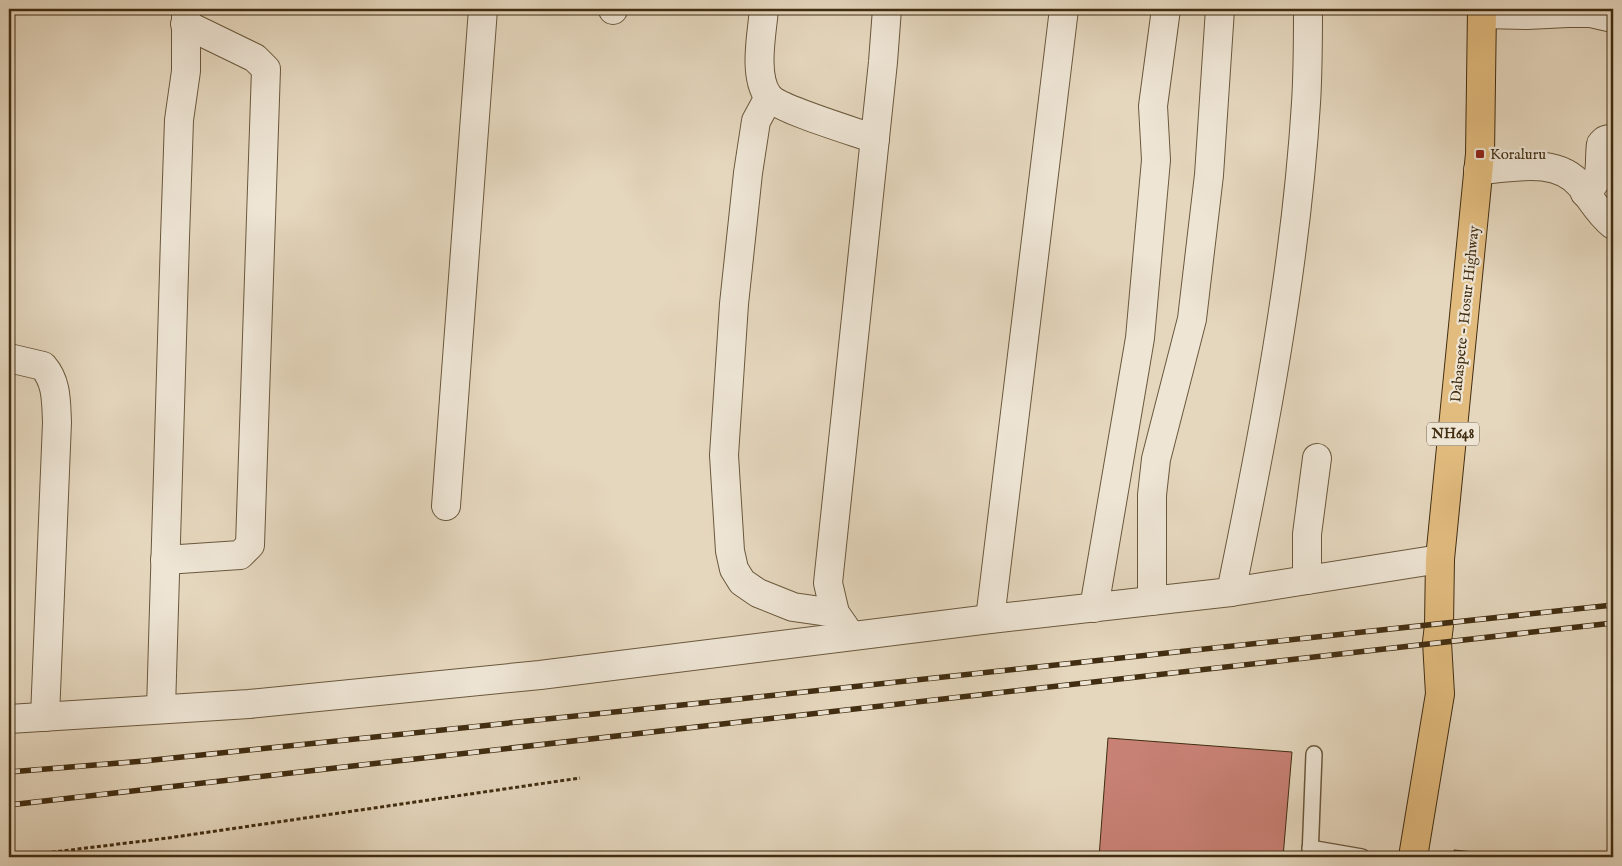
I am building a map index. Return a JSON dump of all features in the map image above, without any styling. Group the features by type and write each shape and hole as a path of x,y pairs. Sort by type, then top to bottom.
{"highway":[{"name":"Dabaspete - Hosur Highway","path":"1413,857 1440,694 1437,642 1440,559 1478,170 1482,11"}],"street":[{"path":"446,506 483,9"},
{"path":"764,9 759,53 762,84 769,97 803,113 875,139"},
{"path":"851,636 835,613 828,583 887,9"},
{"path":"990,618 1064,9"},
{"path":"1094,608 1140,338 1156,160 1153,106 1166,9"},
{"path":"1152,601 1152,495 1156,459 1193,309 1209,175 1220,9"},
{"path":"1231,592 1268,399 1292,240 1306,103 1308,9"},
{"path":"1482,11 1527,15 1584,13 1613,18"},
{"path":"165,560 240,555 250,545 252,505 266,70 256,58 186,17"},
{"path":"161,709 175,238 180,120 186,71 186,17"},
{"path":"769,97 756,121 748,173 734,304 724,455 730,551 734,569 742,582 758,593 793,607 835,613"},
{"path":"1586,193 1596,184 1600,177 1601,144 1605,140 1613,138"},
{"path":"1478,170 1548,167 1568,173 1599,211 1613,224"},
{"path":"9,358 43,366 53,380 56,392 57,432 44,717"},
{"path":"1306,580 1307,534 1317,458"},
{"path":"9,719 249,704 540,675 990,618 1231,592 1440,559"}],"lane":[{"path":"1314,754 1310,853 1362,857"}],"path":[{"path":"13,857 168,838 580,778"}],"building":[{"path":"1108,738 1292,752 1283,857 1099,857"},
{"path":"1454,850 1526,857 1453,857"}],"railway":[{"path":"9,772 144,761 730,700 1613,605"},
{"path":"9,805 1613,623"}],"place":[{"name":"Koraluru","path":"1480,154"}]}
